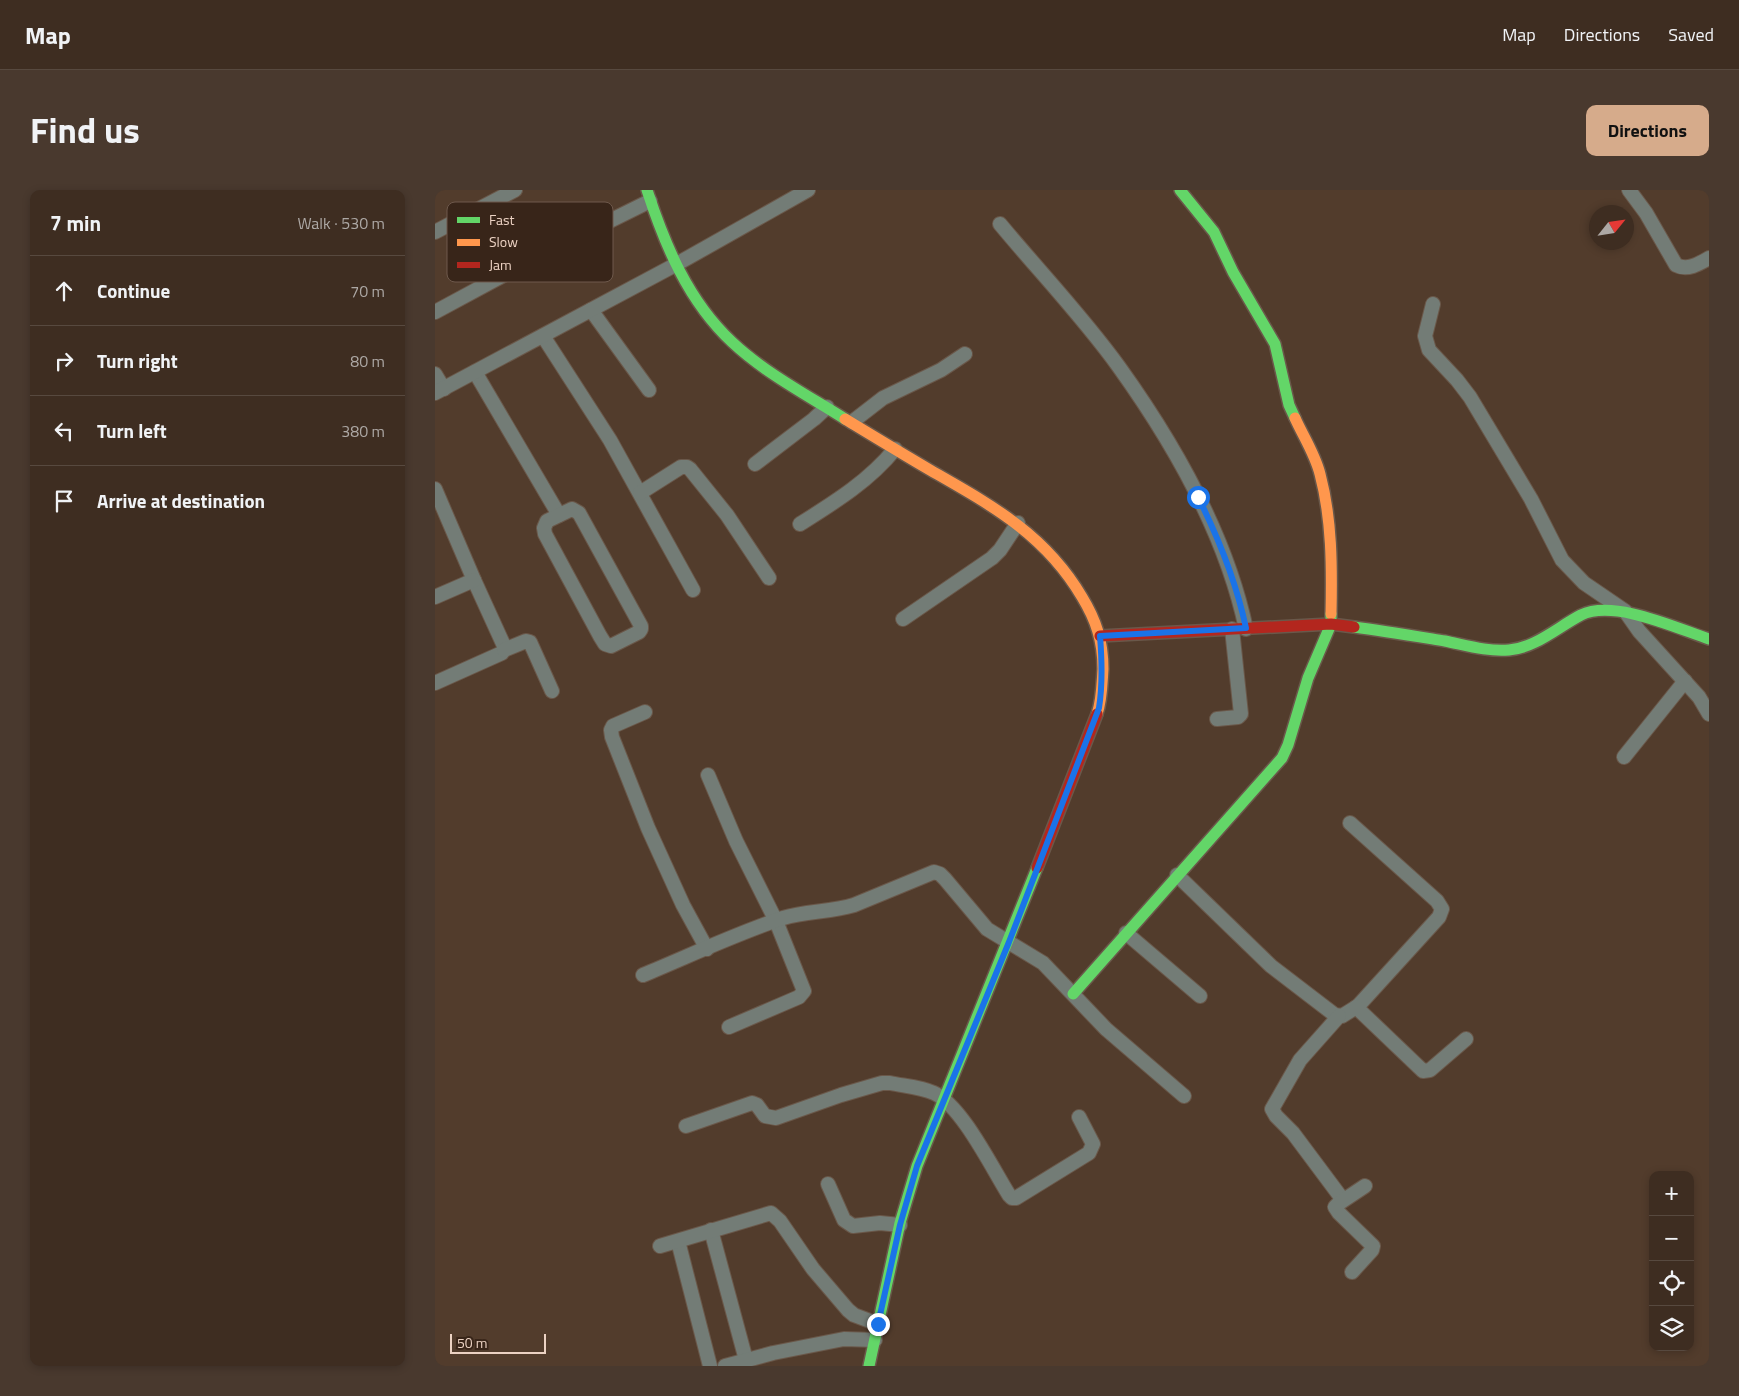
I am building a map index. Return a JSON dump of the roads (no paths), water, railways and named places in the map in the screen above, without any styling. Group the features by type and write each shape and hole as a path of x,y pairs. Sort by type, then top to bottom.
{"street":[{"path":"492,202 515,190"},
{"path":"435,374 439,391 665,270 807,190"},
{"path":"1073,994 1285,753 1308,678 1331,624 1331,540 1322,484 1315,460 1289,405 1275,344 1233,272 1214,232 1180,190"},
{"path":"1629,190 1647,213 1676,265 1681,268 1687,268 1709,258"},
{"path":"613,217 643,201 665,270 689,289 723,333 821,413 851,422 890,456 1013,531 1047,547 1078,588 1100,636 1103,670 1099,708 939,1096 917,1166 889,1224 866,1339 869,1366"},
{"path":"1000,224 1119,367 1162,430 1198,497 1226,556 1240,599 1241,714 1238,718 1217,720"},
{"path":"435,232 447,226"},
{"path":"435,312 491,282"},
{"path":"1433,304 1425,336 1429,350 1470,397 1531,499 1562,560 1584,583 1625,611 1639,631 1699,697 1709,714"},
{"path":"591,310 649,390"},
{"path":"543,336 611,440 693,590"},
{"path":"851,422 883,398 941,370 965,354"},
{"path":"475,372 559,515"},
{"path":"755,464 821,413"},
{"path":"800,524 846,495 890,456"},
{"path":"640,494 681,467 687,467 727,515 769,578"},
{"path":"435,489 473,580 504,643 505,650"},
{"path":"572,509 579,513 641,626 639,632 611,646 605,644 545,534 543,528 545,524 559,515 572,509"},
{"path":"903,619 992,558 1013,531"},
{"path":"435,597 473,580"},
{"path":"1100,636 1331,624 1394,632 1486,649 1509,650 1526,646 1583,614 1606,610 1625,611 1709,639"},
{"path":"435,683 526,641 530,642 552,691"},
{"path":"1624,757 1685,681"},
{"path":"645,712 613,726 611,730 612,737 648,828 683,905 707,949"},
{"path":"708,775 737,842 776,921 803,987 803,994 729,1027"},
{"path":"1343,1200 1293,1133 1272,1110 1299,1060 1339,1016 1346,1015 1356,1007 1439,918 1442,909 1437,901 1350,822"},
{"path":"643,975 776,921 810,912 843,909 934,872 940,874 987,929 1043,963 1106,1029 1184,1096"},
{"path":"1177,876 1284,978 1339,1016"},
{"path":"1126,933 1200,996"},
{"path":"1356,1007 1423,1071 1430,1070 1466,1039"},
{"path":"686,1126 752,1103 757,1105 765,1116 776,1118 841,1095 886,1083 939,1096 959,1114 1012,1198 1019,1196 1089,1153 1093,1144 1079,1117"},
{"path":"828,1184 846,1223 853,1226 889,1224"},
{"path":"1352,1272 1372,1250 1373,1246 1336,1209 1335,1205 1365,1186"},
{"path":"660,1246 771,1212 835,1296 854,1315 870,1321"},
{"path":"711,1230 746,1360"},
{"path":"678,1241 710,1366"},
{"path":"725,1366 773,1353 844,1339 866,1339"}]}
